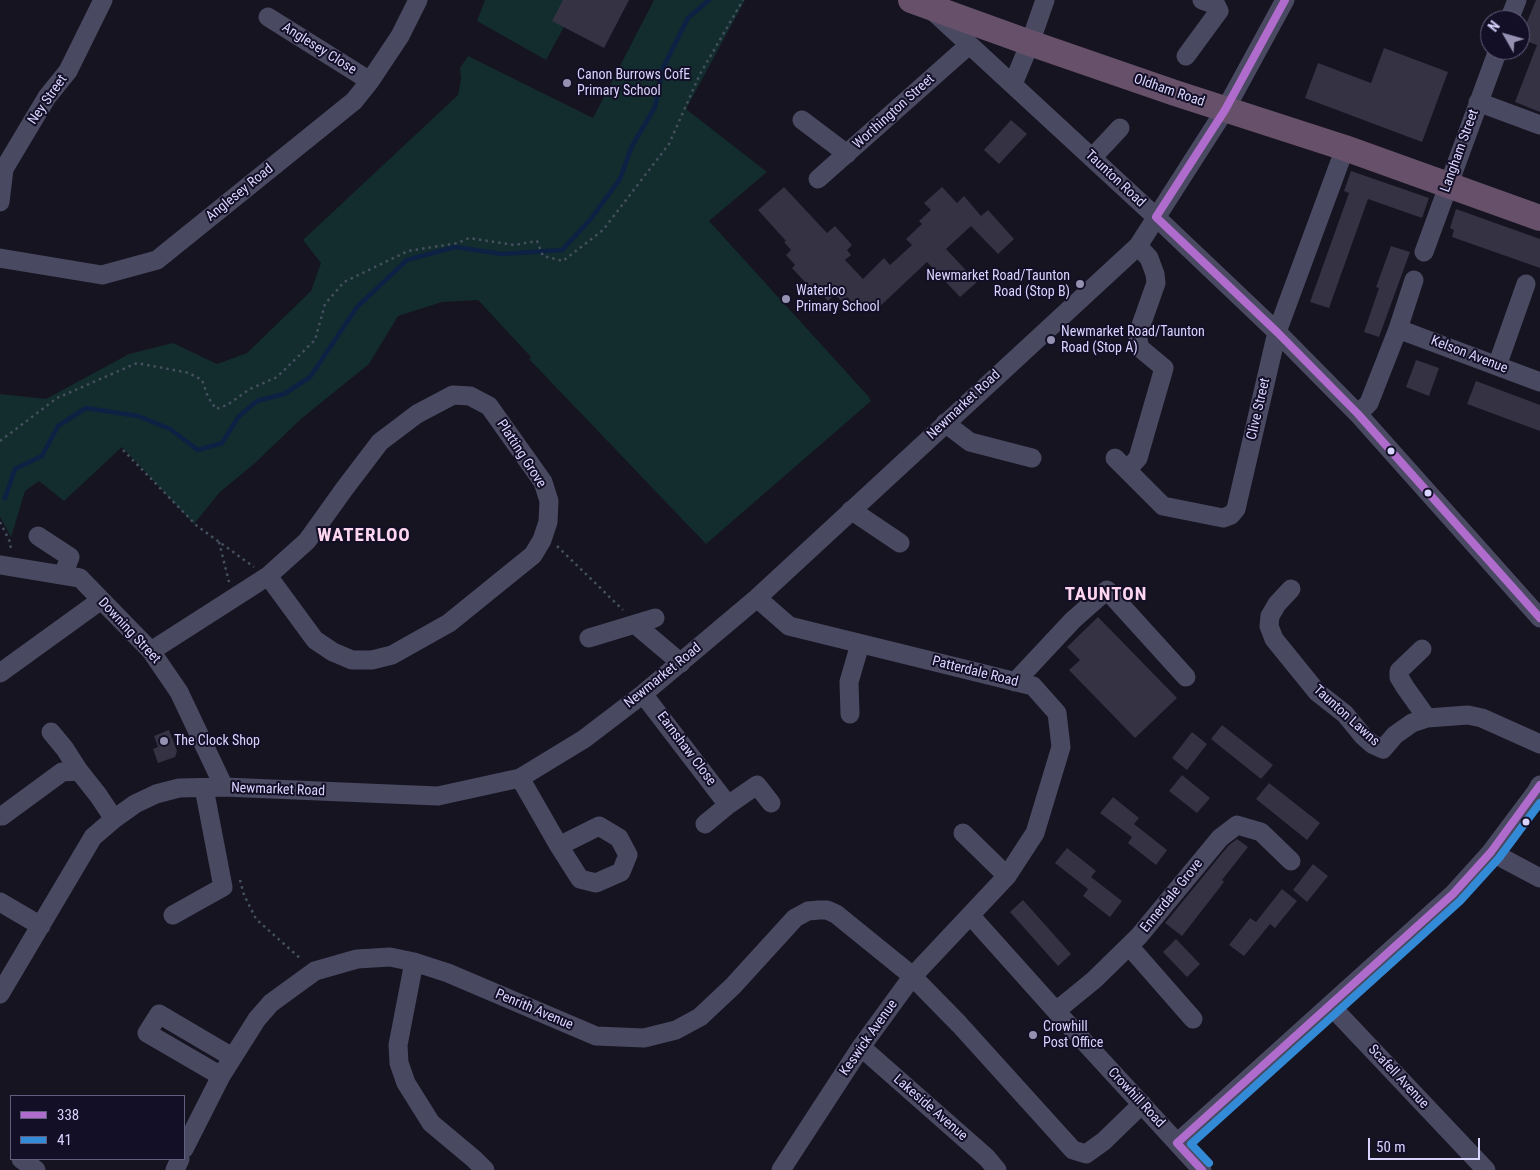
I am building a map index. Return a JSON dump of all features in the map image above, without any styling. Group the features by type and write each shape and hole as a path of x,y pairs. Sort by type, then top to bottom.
{"highway":[{"name":"Oldham Road","path":"920,4 1225,110 1345,148 1540,218"}],"street":[{"name":"Ney Street","path":"0,202 2,168 47,97 68,71 103,0"},
{"name":"Anglesey Road","path":"0,258 102,275 157,260 354,101 370,81 400,36 418,0"},
{"path":"1013,84 1045,0"},
{"path":"1186,56 1219,11 1216,5 1202,0"},
{"name":"Newmarket Road","path":"0,994 93,837 135,804 156,794 179,788 224,787 438,796 520,778 584,739 643,694 757,598 1138,246 1225,110 1285,0"},
{"name":"Taunton Road","path":"920,4 1013,84 1277,332 1358,414 1540,618"},
{"name":"Anglesey Close","path":"268,17 370,81"},
{"name":"Worthington Street","path":"818,179 969,45"},
{"name":"Langham Street","path":"1424,252 1494,60"},
{"path":"1478,102 1540,125"},
{"path":"802,120 847,154"},
{"path":"1092,158 1120,128"},
{"name":"Clive Street","path":"1138,246 1149,258 1156,283 1139,331 1138,340 1140,348 1164,368 1138,458 1121,464 1163,506 1223,518 1231,515 1236,509 1277,332 1345,148"},
{"path":"1358,414 1369,403 1398,329 1414,280"},
{"path":"1497,366 1527,285"},
{"name":"Kelson Avenue","path":"1398,329 1540,382"},
{"name":"Platting Grove","path":"152,651 268,576 307,541 380,442 416,414 453,395 470,396 489,406 543,482 549,501 548,522 543,537 532,555 449,623 392,655 372,660 352,660 333,652 315,640 268,576"},
{"path":"945,423 970,442 1032,458"},
{"path":"851,510 900,543"},
{"path":"38,536 70,558 64,575"},
{"name":"Downing Street","path":"3,566 80,578 152,651 179,692 224,787"},
{"name":"Taunton Lawns","path":"1291,589 1277,604 1270,616 1269,626 1274,639 1318,692 1345,714 1372,744 1383,749 1395,735 1412,723 1427,718 1468,715 1482,718 1540,744"},
{"path":"1015,682 1073,620 1107,590 1186,678"},
{"name":"Patterdale Road","path":"757,598 789,626 1033,686 1057,713 1061,747 1034,833 1007,876 970,915"},
{"path":"0,673 101,600"},
{"path":"589,638 655,618"},
{"path":"636,624 681,663"},
{"path":"850,714 849,682 860,644"},
{"path":"1422,649 1399,671 1399,676 1427,718"},
{"name":"Earnshaw Close","path":"643,694 728,805"},
{"path":"51,732 114,819"},
{"path":"2,816 62,772 79,771"},
{"path":"520,778 559,846"},
{"path":"1177,1142 1453,894 1491,852 1540,785"},
{"path":"705,824 728,805 757,786 771,803"},
{"path":"173,915 223,887 204,788"},
{"name":"Ennerdale Grove","path":"1056,1011 1094,980 1139,936 1220,838 1236,824 1261,832 1291,861"},
{"path":"963,833 1007,876"},
{"path":"1491,852 1540,878"},
{"path":"0,902 41,926"},
{"name":"Penrith Avenue","path":"185,1147 220,1076 257,1019 271,1003 314,971 357,959 390,957 414,962 448,973 596,1036 644,1038 676,1030 700,1017 734,986 795,918 808,911 827,910 836,914 912,977 959,1024 1073,1150 1086,1154 1104,1141 1142,1104"},
{"name":"Keswick Avenue","path":"781,1170 860,1047 912,977 970,915"},
{"name":"Crowhill Road","path":"970,915 1202,1170"},
{"path":"1129,946 1193,1019"},
{"path":"414,962 398,1045 399,1063 403,1076 431,1123 485,1170"},
{"name":"Scafell Avenue","path":"1330,1005 1486,1170"},
{"path":"220,1076 147,1033 159,1014 232,1057"},
{"name":"Lakeside Avenue","path":"860,1047 986,1166"},
{"path":"22,1160 36,1170"}],"path":[{"path":"0,440 57,398 137,363 189,373 202,380 208,397 216,408 227,404 250,389 276,377 315,340 325,304 344,282 408,251 458,243 469,238 514,245 537,241 543,256 563,261 603,230 669,144 700,74 743,0"},
{"path":"123,450 197,526 268,576"},
{"path":"0,522 11,544 3,566"},
{"path":"543,537 554,542 636,624"},
{"path":"219,542 234,598"},
{"path":"240,877 244,895 256,918 314,971"}],"green space":[{"path":"485,0 564,0 565,25 546,60 477,21"},
{"path":"654,0 745,0 686,109 767,172 709,221 871,401 706,544 529,359 531,357 478,300 442,302 398,316 369,364 302,418 255,463 220,492 194,524 122,447 64,501 39,481 25,491 11,537 0,517 0,394 46,399 129,354 173,343 217,364 247,353 311,291 321,263 303,240 458,95 461,79 460,68 468,56 593,118"}],"building":[{"path":"563,0 629,0 604,48 552,21"},
{"path":"1536,0 1540,0 1540,112 1515,102 1537,45 1530,43 1530,15"},
{"path":"1384,48 1448,72 1422,142 1305,98 1318,63 1371,83"},
{"path":"1011,120 1027,134 999,164 984,150"},
{"path":"1351,171 1429,198 1422,218 1368,199 1329,308 1310,302 1349,193 1344,191"},
{"path":"784,187 827,233 835,226 852,245 847,250 851,255 845,260 863,279 884,258 890,265 912,245 906,239 922,224 919,221 931,210 924,203 942,187 957,203 964,196 981,216 988,210 1014,239 998,254 971,226 946,249 977,282 960,297 927,262 876,310 859,310 847,297 842,302 835,294 828,301 820,292 817,295 792,268 795,265 786,255 791,250 784,242 786,241 758,210"},
{"path":"1456,209 1540,239 1540,268 1452,237 1454,230 1450,228"},
{"path":"1391,246 1410,252 1379,337 1364,332 1379,288 1376,287"},
{"path":"1416,360 1439,368 1429,396 1406,387"},
{"path":"1476,381 1540,405 1540,431 1467,404"},
{"path":"1098,617 1177,698 1135,738 1069,670 1080,660 1067,647"},
{"path":"1222,725 1273,765 1261,779 1211,739"},
{"name":"The Clock Shop","path":"169,730 177,751 175,757 158,763 153,749 158,747 154,736"},
{"path":"1192,732 1207,744 1187,770 1172,758"},
{"path":"1182,775 1210,798 1197,813 1169,791"},
{"path":"1269,783 1320,823 1307,840 1256,799"},
{"path":"1113,797 1139,818 1134,824 1167,850 1156,865 1128,843 1132,837 1100,813"},
{"path":"1237,839 1248,847 1222,880 1224,882 1182,936 1165,923 1228,846"},
{"path":"1067,848 1096,871 1091,877 1122,901 1110,917 1083,896 1088,889 1055,863"},
{"path":"1313,864 1328,876 1307,902 1293,890"},
{"path":"1282,889 1297,901 1275,928 1270,924 1244,956 1229,945 1250,918 1256,922"},
{"path":"1023,900 1071,954 1058,966 1010,912"},
{"path":"1176,939 1200,964 1187,977 1163,952"}],"waterway":[{"path":"5,498 15,469 42,456 58,426 86,408 138,416 170,429 198,450 222,443 239,416 257,401 284,394 310,377 357,307 407,260 455,247 502,254 562,250 590,220 620,179 632,146 655,107 663,68 688,18 709,0"}],"transit line":[{"name":"338","path":"1285,0 1225,110 1156,217 1277,332 1358,414 1540,618"},
{"name":"338","path":"1202,1170 1177,1143 1453,894 1491,852 1540,785"},
{"name":"41","path":"1209,1163 1191,1144 1460,901 1499,858 1540,803"}],"place":[{"name":"Canon Burrows CofE Primary School","path":"567,83"},
{"name":"Newmarket Road/Taunton Road (Stop B)","path":"1080,284"},
{"name":"Waterloo Primary School","path":"786,299"},
{"name":"Newmarket Road/Taunton Road (Stop A)","path":"1051,340"},
{"name":"The Clock Shop","path":"164,741"},
{"name":"Crowhill Post Office","path":"1033,1035"}],"district":[{"name":"WATERLOO","path":"364,536"},
{"name":"TAUNTON","path":"1106,595"}]}
